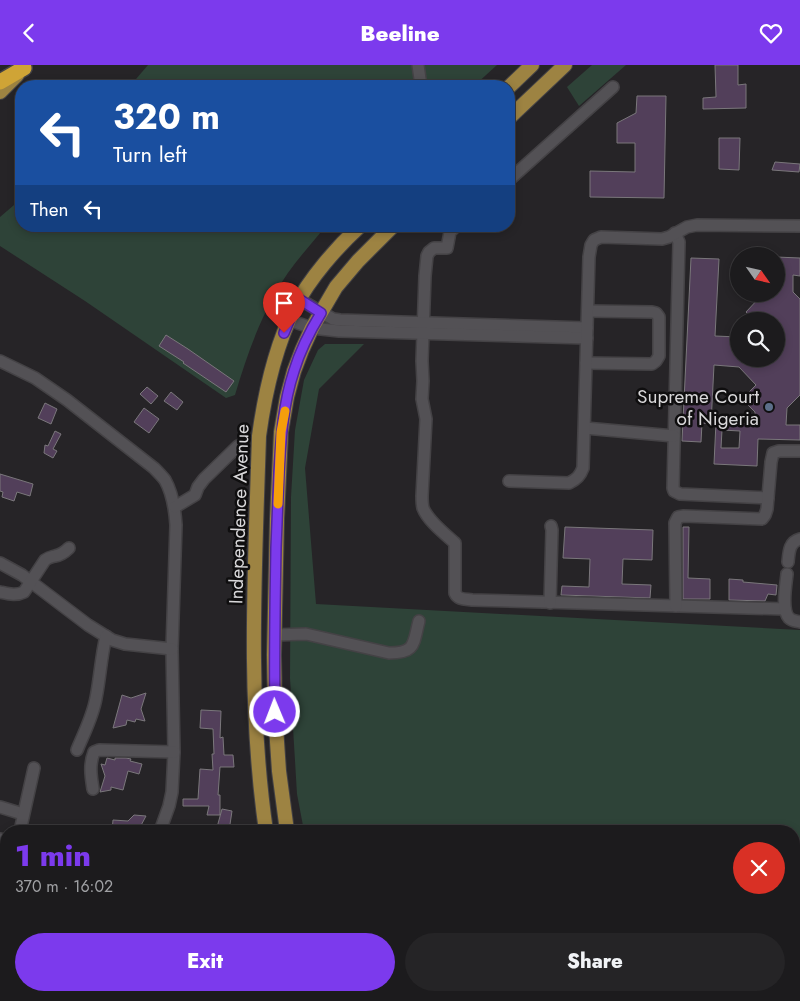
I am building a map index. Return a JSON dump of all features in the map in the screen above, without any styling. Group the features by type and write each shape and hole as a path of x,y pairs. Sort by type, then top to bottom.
{"highway":[{"path":"0,82 25,66"}],"main road":[{"path":"515,81 532,65"},
{"path":"515,112 565,65"},
{"path":"0,92 25,66"},
{"name":"Independence Avenue","path":"265,825 254,711 259,436 262,413 268,381 279,346 299,299 321,268 354,232"},
{"name":"Independence Avenue","path":"286,825 278,771 274,635 281,432 294,371 312,328 336,287 358,261 387,232"}],"street":[{"path":"418,65 420,80"},
{"path":"515,175 613,87"},
{"path":"509,481 569,483 580,475 583,468 589,257 594,239 601,237 662,239 687,227 697,225 800,226"},
{"path":"450,232 447,248 434,248 427,256 422,361 422,399 426,419 422,505 430,519 455,543 456,596 461,599 472,600 784,609"},
{"path":"675,233 678,242 673,488 676,493 680,494 768,498"},
{"path":"299,299 333,319 423,329"},
{"path":"586,363 652,364 659,355 660,317 656,313 588,311"},
{"path":"289,320 312,328 339,331 423,329 587,333"},
{"path":"0,361 35,378 154,468 165,480 171,493 176,525 172,649 174,752 172,792 162,825"},
{"path":"585,428 674,436"},
{"path":"174,507 195,495 204,479 238,445"},
{"path":"676,605 675,523 678,517 762,519 765,515 768,498 773,453 779,451 800,451"},
{"path":"550,603 551,526"},
{"path":"800,539 793,542 789,548 784,609 792,621 800,622"},
{"path":"0,593 14,595 24,592 45,560 63,553 69,548"},
{"path":"0,563 22,575 88,625 112,640 125,644 172,649"},
{"path":"274,635 306,634 389,653 400,653 408,650 413,644 419,621"},
{"path":"77,750 94,707 106,636"},
{"path":"93,789 90,770 91,759 94,752 98,750 174,752"},
{"path":"21,825 34,768"},
{"path":"0,807 24,814"}],"green space":[{"path":"148,65 497,65 481,80 135,80"},
{"path":"592,65 626,65 579,106 567,87"},
{"path":"15,204 15,232 321,232 280,285 257,331 235,395 226,398 85,301 0,246 0,217"},
{"path":"325,344 364,344 319,389 305,468 316,604 800,630 800,825 303,825 297,794 290,678 291,497 295,430 304,380 318,350"}],"building":[{"path":"715,65 738,65 738,85 746,84 746,108 703,109 703,98 716,97"},
{"path":"637,96 666,96 664,198 590,197 590,171 635,172 635,143 617,143 617,123 636,113"},
{"path":"719,138 740,138 739,170 719,169"},
{"path":"775,162 800,164 799,172 772,170"},
{"path":"785,257 800,258 800,276 793,275 793,292 800,299 800,395 787,408 786,425 800,425 800,440 758,439 757,466 714,464 716,422 755,424 755,412 742,399 756,385 739,367 785,367 785,312 746,312 754,303 785,303","holes":["722,430 740,431 739,448 721,448"]},
{"path":"691,258 719,259 715,336 730,337 730,366 714,365 711,424 702,423 701,442 682,441"},
{"path":"166,335 234,381 226,392 159,346"},
{"path":"147,387 158,396 151,404 140,394"},
{"path":"171,392 183,402 177,410 164,401"},
{"path":"45,403 57,409 51,424 38,418"},
{"path":"144,408 159,419 149,433 134,422"},
{"path":"55,431 61,434 53,449 57,451 53,458 44,453 45,445 48,446"},
{"path":"0,474 33,484 30,496 17,492 14,501 2,497"},
{"path":"565,527 653,530 652,560 623,559 622,584 651,585 650,598 561,595 562,586 589,587 590,559 563,558"},
{"path":"683,527 689,527 688,578 710,579 710,599 683,599"},
{"path":"729,579 777,585 776,595 768,594 765,601 729,600"},
{"path":"146,693 141,709 145,721 136,719 135,722 127,720 126,725 113,728 122,695 131,698"},
{"path":"201,710 221,711 220,738 223,737 224,755 233,755 234,767 220,767 218,795 220,795 220,815 207,815 209,806 183,806 183,799 198,799 200,769 213,770 213,729 200,728"},
{"path":"107,758 115,760 115,758 126,758 142,764 139,774 128,771 123,790 111,787 111,790 100,792 105,776 101,764 105,765"},
{"path":"222,809 232,811 230,825 218,825"},
{"path":"134,815 146,816 141,825 113,825 113,820 128,821"}],"slow traffic":[{"path":"278,504 281,432 285,411"}],"place":[{"name":"Supreme Court of Nigeria","path":"769,407"}],"route":[{"path":"275,712 275,596 281,432 294,371 312,328 321,313 299,299 284,333"}]}
